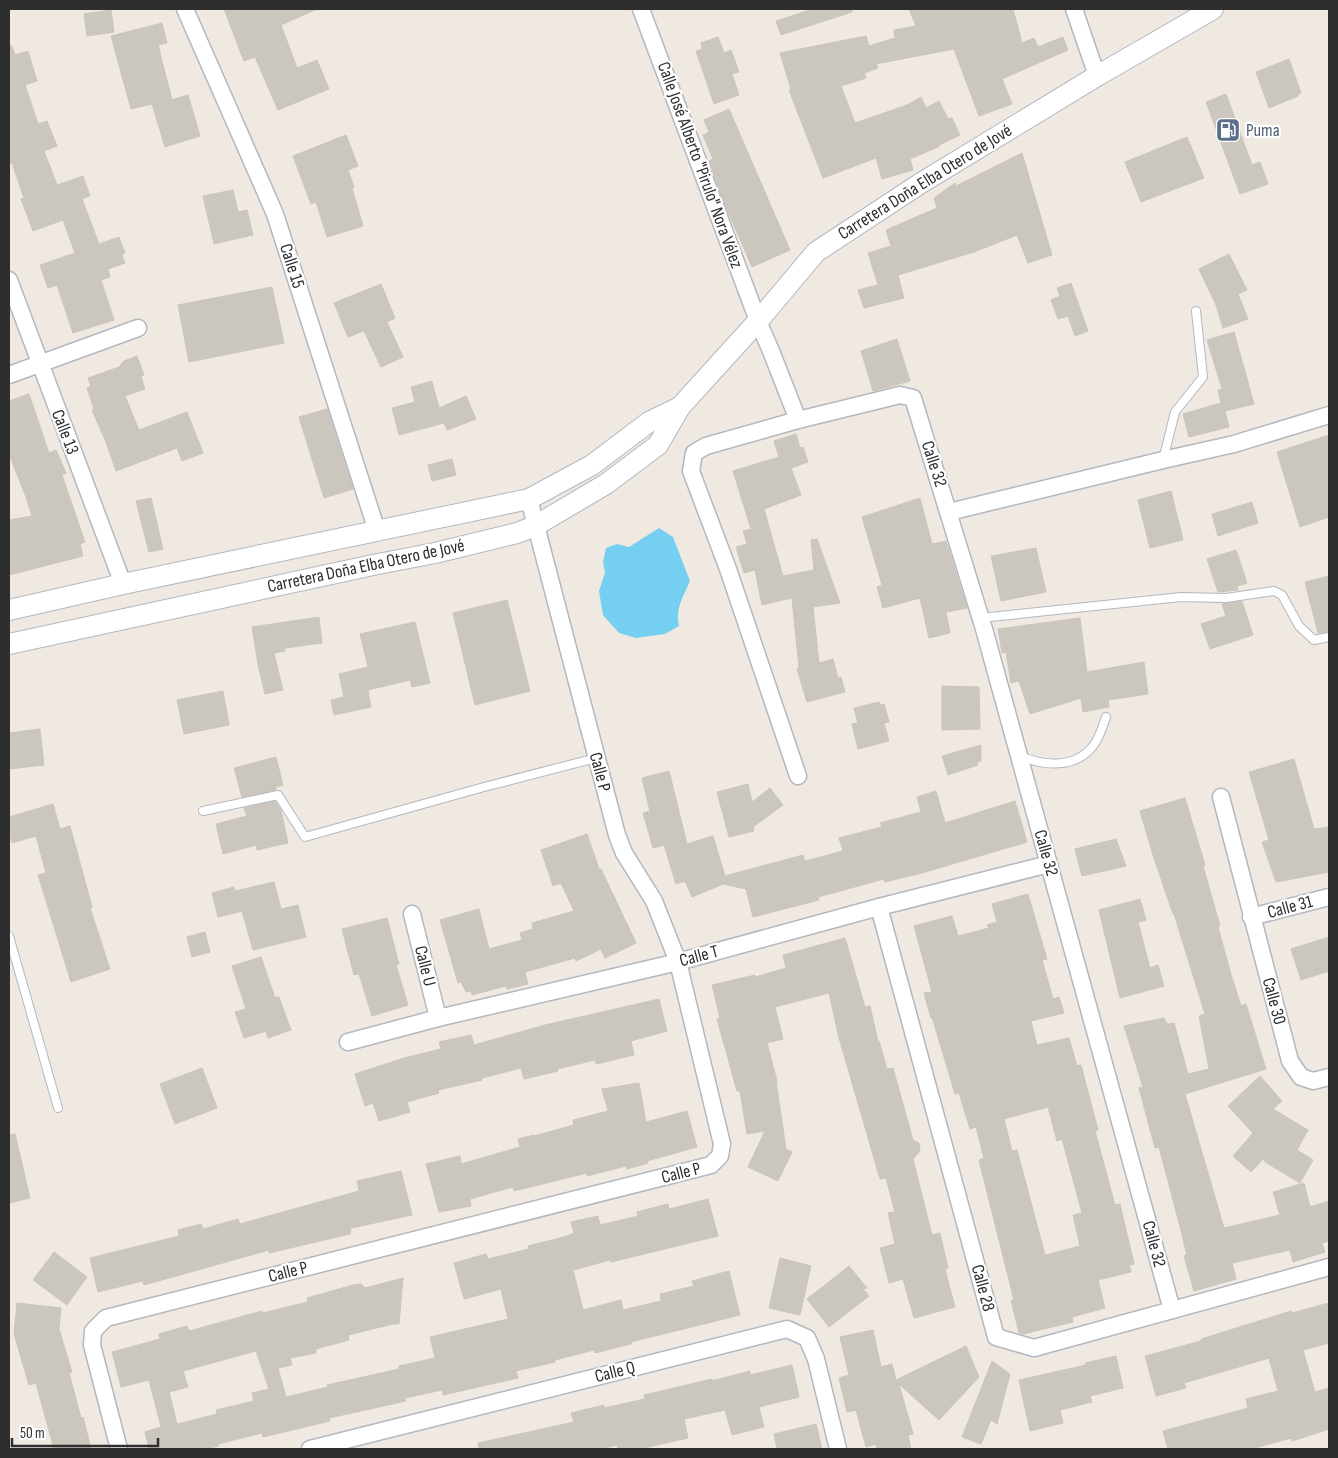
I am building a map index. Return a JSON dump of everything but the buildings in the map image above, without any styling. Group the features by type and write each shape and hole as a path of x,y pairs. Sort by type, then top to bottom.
{"street":[{"name":"Calle 15","path":"185,9 276,214 378,532"},
{"name":"Calle José Alberto \"Pirulo\" Nora Vélez","path":"641,9 758,321 798,420"},
{"path":"1074,9 1097,76"},
{"name":"Carretera Doña Elba Otero de Jové","path":"9,644 435,553 516,533 535,526 606,484 658,445 680,407 758,321 816,252 921,183 1097,76 1213,9"},
{"name":"Calle 13","path":"9,280 123,584"},
{"path":"9,375 138,328"},
{"name":"Calle 32","path":"798,420 900,395 913,398 981,618 1172,1310"},
{"name":"Carretera Doña Elba Otero de Jové","path":"9,610 123,584 529,499 592,465 650,422 680,407"},
{"path":"949,512 1234,444 1329,415"},
{"path":"798,420 706,446 694,453 691,470 728,569 798,776"},
{"name":"Calle P","path":"119,1449 92,1344 94,1331 106,1318 711,1165 720,1156 722,1144 678,962 654,901 624,853 617,835 529,499"},
{"name":"Calle 30","path":"1221,797 1290,1061 1301,1077 1313,1081 1329,1077"},
{"name":"Calle T","path":"348,1042 438,1018 678,962 879,907 1049,864"},
{"name":"Calle 31","path":"1251,917 1329,897"},
{"name":"Calle 28","path":"879,907 996,1337 1034,1348 1329,1268"},
{"name":"Calle U","path":"412,914 438,1018"},
{"name":"Calle Q","path":"310,1449 787,1329 807,1338 816,1359 838,1449"}],"lane":[{"path":"1163,460 1175,412 1203,377 1196,311"},
{"path":"981,618 1181,598 1226,598 1274,592 1282,594 1299,626 1314,640 1329,637"},
{"path":"1019,755 1036,763 1060,764 1078,759 1094,746 1106,717"},
{"path":"203,810 278,795 305,837 596,758"},
{"path":"9,936 58,1108"}],"water":[{"path":"659,528 673,537 690,581 679,609 679,626 665,634 636,638 619,633 603,615 599,591 605,573 603,562 606,548 617,544 629,547"}],"place":[{"name":"Puma","path":"1228,130"}]}
